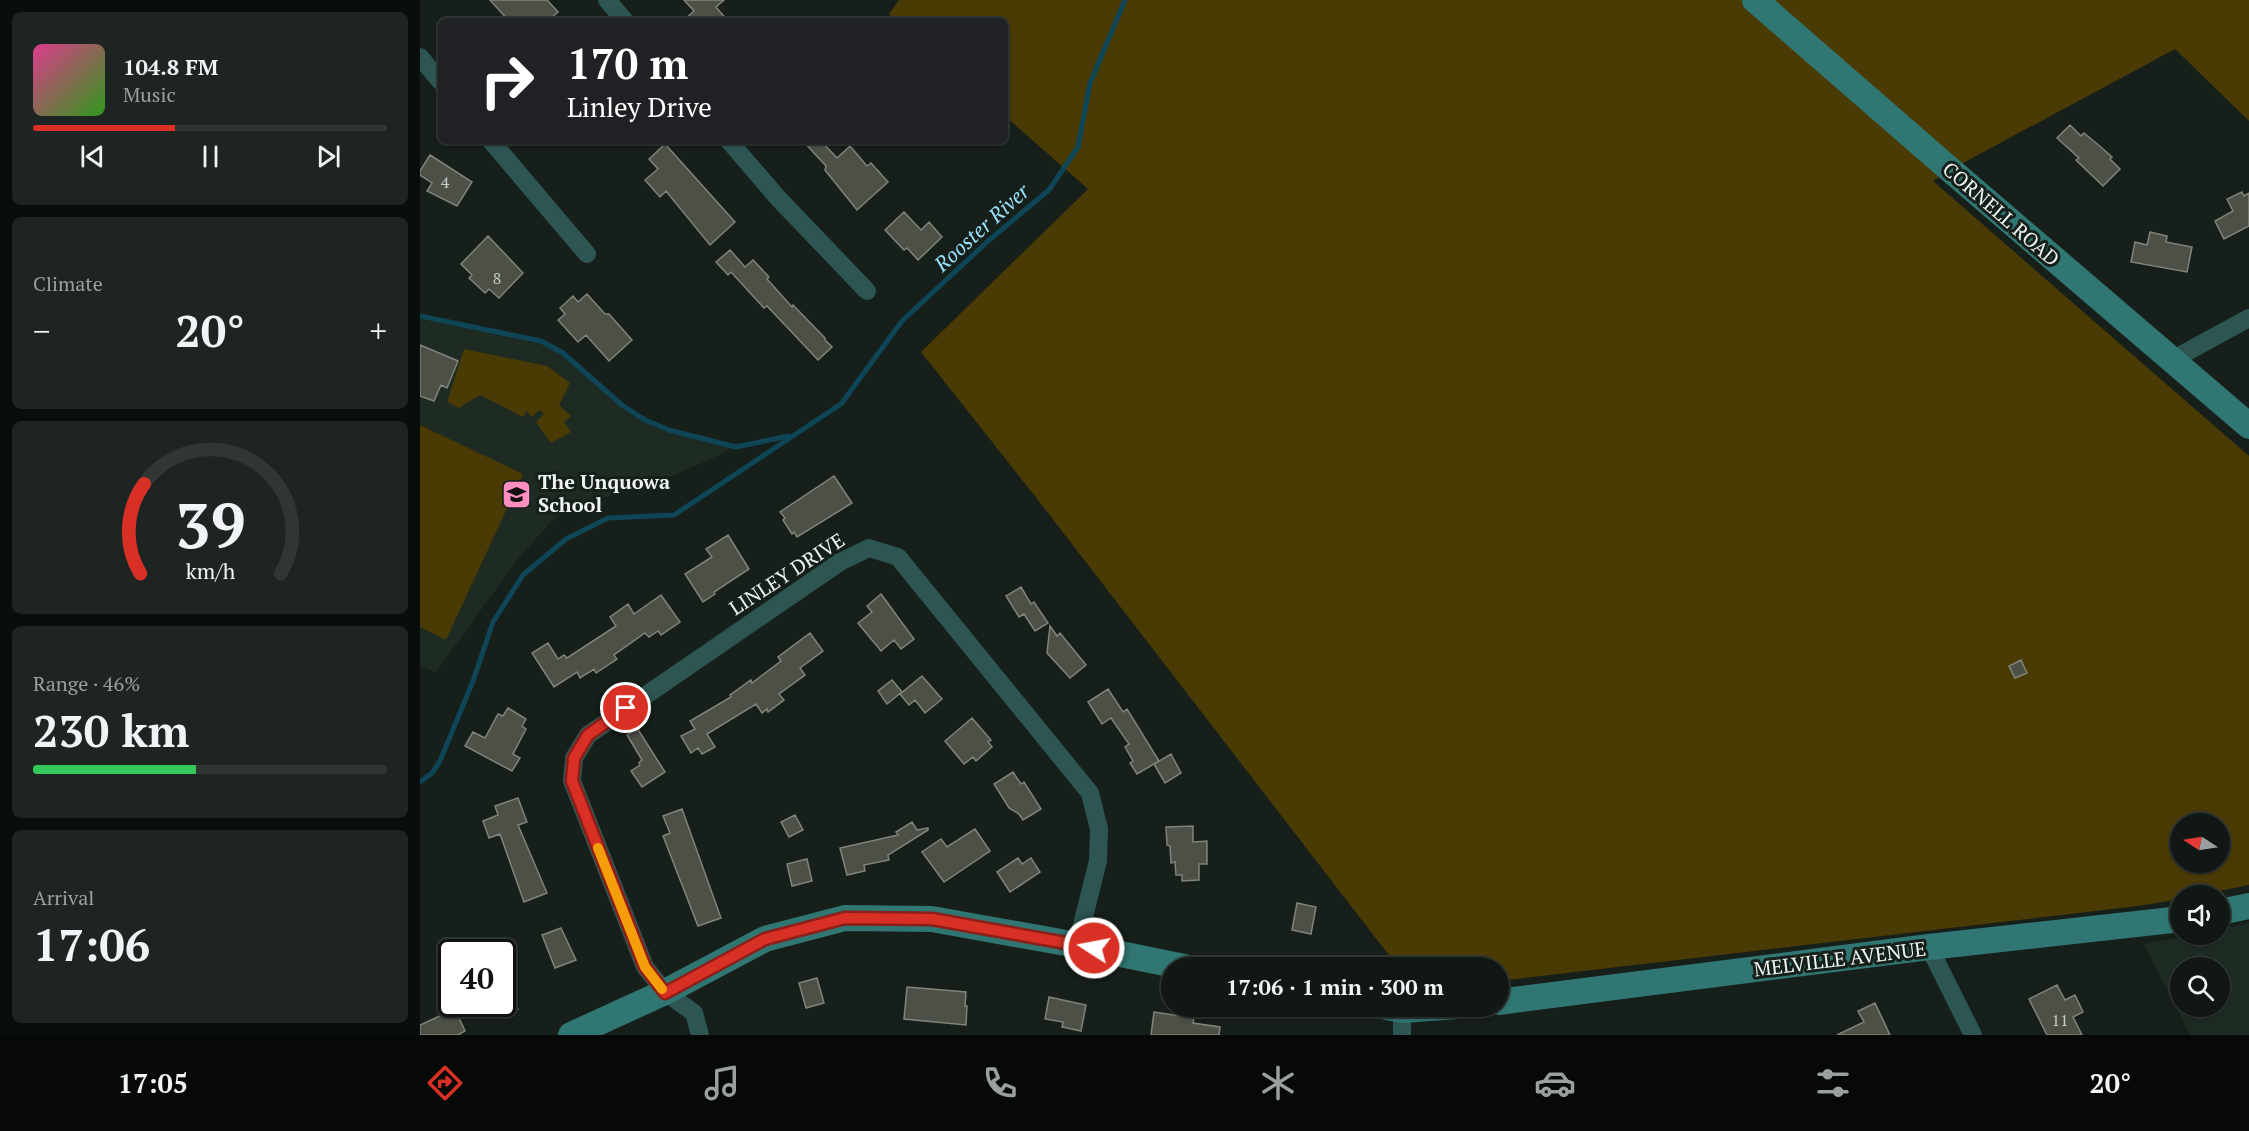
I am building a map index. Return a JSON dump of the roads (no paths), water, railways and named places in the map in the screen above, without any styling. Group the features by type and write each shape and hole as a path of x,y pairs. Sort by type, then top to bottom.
{"street":[{"path":"607,0 622,18"},
{"name":"CORNELL ROAD","path":"1755,0 2249,426"},
{"path":"420,57 438,78"},
{"path":"495,144 587,254"},
{"path":"732,144 778,198 867,291"},
{"path":"2172,360 2249,318"},
{"name":"LINLEY DRIVE","path":"665,993 645,967 576,792 572,781 574,758 588,735 840,562 868,548 898,557 1090,793 1099,829 1098,861 1077,945"},
{"path":"2230,910 2249,906"},
{"path":"571,1035 665,993 765,939 845,918 932,919 1161,962"},
{"name":"MELVILLE AVENUE","path":"1509,1001 2170,920"},
{"path":"1929,948 1973,1035"},
{"path":"665,993 694,1012 700,1035"}],"waterway":[{"name":"Rooster River","path":"420,782 432,773 440,761 473,681 493,622 523,575 566,539 608,518 674,515 841,404 902,321 988,241 1049,190 1078,147 1090,83 1125,0"},
{"path":"420,316 541,341 563,353 622,405 645,420 669,430 736,447 788,436"}],"place":[{"name":"The Unquowa School","path":"517,494"}]}
